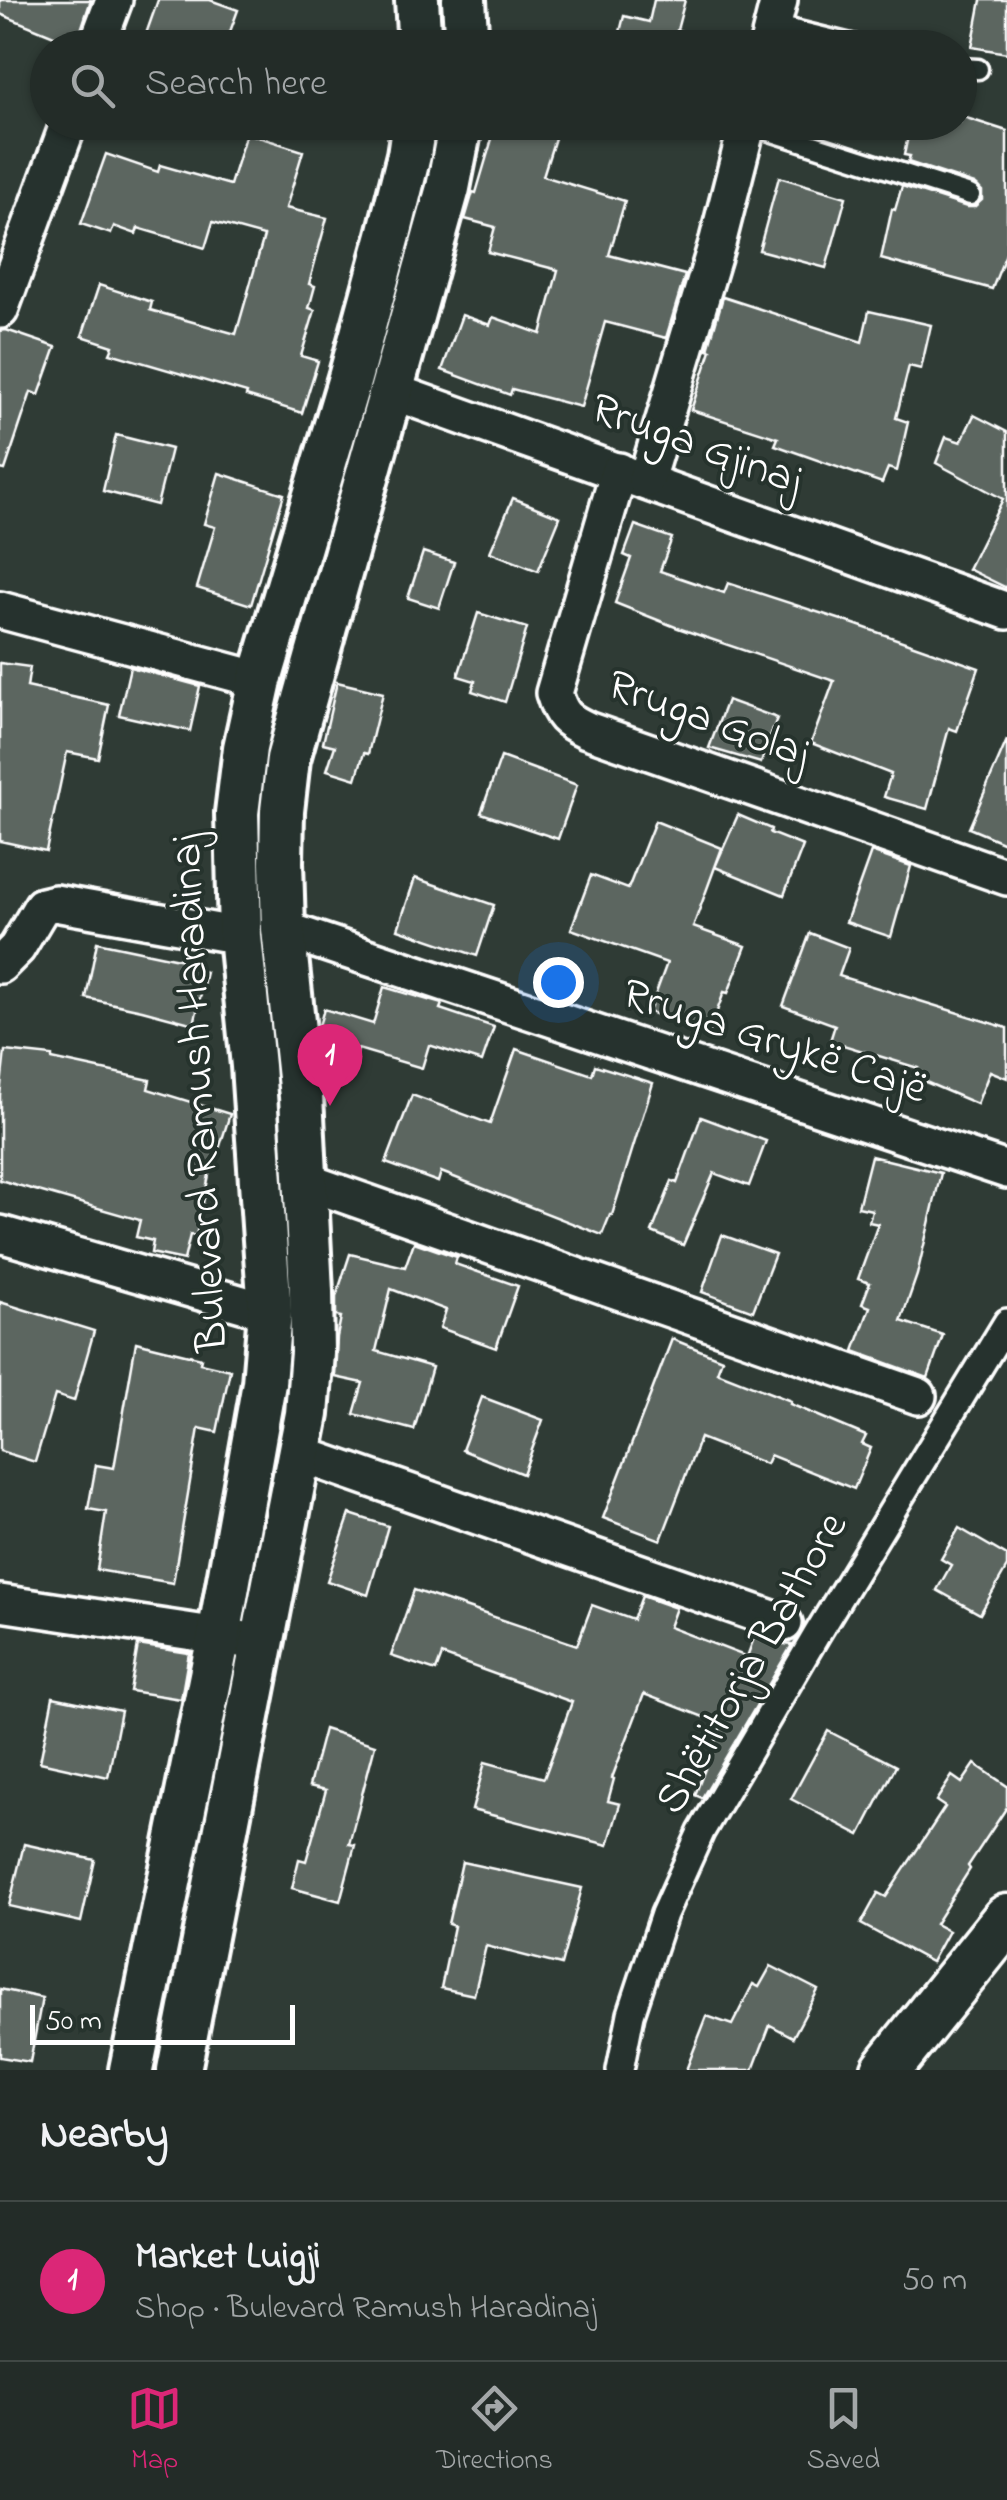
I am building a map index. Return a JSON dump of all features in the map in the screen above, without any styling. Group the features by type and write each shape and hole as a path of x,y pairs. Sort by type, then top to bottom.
{"main road":[{"path":"886,2070 1007,1918"}],"street":[{"path":"103,30 114,0"},
{"path":"417,0 419,30"},
{"path":"464,0 466,30"},
{"path":"0,310 62,140"},
{"name":"Bulevard Ramush Haradinaj","path":"131,2070 264,1383 270,1312 240,936 237,813 245,748 260,680 350,378 410,140"},
{"name":"Bulevard Ramush Haradinaj","path":"179,2070 307,1414 311,1292 301,1096 284,929 282,828 288,759 448,188 457,140"},
{"name":"Rruga Golaj","path":"744,140 718,240 554,692 559,709 568,720 587,730 1007,877"},
{"name":"Rruga Gjinaj","path":"350,378 1007,610"},
{"path":"0,610 260,680"},
{"path":"0,965 16,948 42,906 56,903 240,936"},
{"name":"Rruga Grykë Cajë","path":"284,929 1007,1170"},
{"path":"305,1181 918,1396"},
{"path":"0,1234 270,1312"},
{"name":"Shëtitorja Bathore","path":"620,2070 630,2014 658,1931 702,1832 816,1634 1007,1322"},
{"path":"300,1454 784,1623"},
{"path":"0,1604 262,1643"}],"lane":[{"path":"800,140 970,195"}],"shaded area":[{"path":"221,1672 241,1676 163,2070 145,2070"}],"building":[{"path":"0,0 91,0 81,30 39,30 0,14"},
{"path":"158,0 210,0 238,10 231,30 147,30"},
{"path":"654,0 685,0 677,30 620,30 624,16 649,22"},
{"path":"981,0 1007,0 1007,53 977,48 975,30"},
{"path":"977,121 1007,131 1007,251 992,289 881,259 892,209 895,210 902,186 967,207 982,200 982,191 975,184 908,162 910,156 904,155 907,140 977,140"},
{"path":"244,140 268,140 303,151 286,208 327,218 309,284 315,286 309,308 315,310 301,356 318,361 302,413 110,353 113,346 82,336 99,285 152,302 150,310 236,334 264,236 213,222 205,248 138,228 136,234 114,226 111,234 81,224 106,154 158,172 160,165 230,185"},
{"path":"492,140 554,140 543,176 625,201 609,255 685,275 666,338 605,322 581,407 512,389 510,395 442,370 462,315 490,325 493,317 541,334 558,270 488,252 495,227 465,219 473,192 476,193"},
{"path":"779,177 846,197 826,268 759,250"},
{"path":"723,297 862,342 869,311 931,325 921,369 909,366 896,418 908,422 897,471 888,468 882,483 775,445 778,438 691,410"},
{"path":"0,331 56,347 39,395 31,392 5,470 0,469"},
{"path":"974,415 1007,432 1007,588 968,569 1003,499 936,463 946,437 961,442"},
{"path":"116,435 171,449 157,505 103,491"},
{"path":"219,473 284,494 251,605 197,588 215,527 204,524"},
{"path":"513,498 560,517 538,571 490,552"},
{"path":"635,525 672,538 660,571 724,593 728,583 979,668 957,731 949,728 927,809 884,797 891,774 811,743 834,681 615,603 631,558 624,555"},
{"path":"423,552 454,562 439,608 408,598"},
{"path":"478,613 527,628 505,702 472,691 475,681 458,676"},
{"path":"0,663 30,667 27,687 109,705 98,758 67,752 46,851 0,841"},
{"path":"130,667 200,686 190,731 119,715"},
{"path":"337,682 383,693 368,754 364,753 356,779 327,770 335,746 323,743"},
{"path":"727,700 777,718 761,763 709,748"},
{"path":"1007,740 1007,844 969,828"},
{"path":"501,757 577,785 558,839 481,813"},
{"path":"738,815 803,846 784,895 715,867"},
{"path":"655,821 722,848 693,927 746,946 709,1033 649,1012 667,963 571,929 591,875 628,889"},
{"path":"871,852 911,866 891,937 846,922"},
{"path":"415,878 494,905 477,956 398,929"},
{"path":"810,933 849,948 839,976 1007,1028 1007,1078 990,1071 977,1104 914,1077 918,1068 830,1041 835,1025 783,1006"},
{"path":"97,942 183,960 181,966 206,972 194,1024 86,998"},
{"path":"384,987 442,1004 440,1009 494,1027 482,1062 429,1045 422,1068 358,1049 357,1054 320,1043 324,1009 373,1024"},
{"path":"516,1049 592,1075 595,1065 653,1083 612,1215 602,1235 441,1172 438,1182 386,1163 412,1095 490,1124"},
{"path":"5,1051 52,1056 150,1080 148,1089 230,1114 215,1162 212,1161 196,1236 190,1235 184,1260 151,1253 153,1241 136,1237 140,1220 0,1180 0,1095"},
{"path":"701,1117 766,1141 749,1186 714,1173 683,1245 652,1232 672,1181 677,1183"},
{"path":"871,1156 941,1173 917,1275 901,1321 943,1335 928,1378 854,1351 870,1307 862,1304 870,1283 858,1279 878,1224 869,1222 872,1210 858,1207"},
{"path":"722,1235 775,1254 753,1311 702,1292"},
{"path":"414,1242 457,1257 455,1264 518,1286 496,1348 440,1328 446,1310 391,1289 376,1351 432,1367 414,1430 354,1414 363,1383 335,1377 341,1317 336,1316 336,1297 350,1254 405,1267"},
{"path":"0,1302 94,1331 74,1401 55,1395 35,1462 0,1451"},
{"path":"672,1339 722,1359 717,1372 866,1436 862,1444 871,1448 854,1489 770,1455 766,1464 700,1438 661,1540 603,1518"},
{"path":"136,1342 201,1358 200,1363 230,1370 217,1432 199,1428 173,1583 97,1570 106,1512 88,1509 96,1465 114,1468"},
{"path":"482,1397 543,1420 523,1474 462,1450"},
{"path":"350,1514 388,1526 368,1595 327,1581"},
{"path":"959,1528 1007,1556 1007,1567 980,1614 937,1590 951,1565 941,1559"},
{"path":"414,1590 577,1645 592,1605 633,1620 642,1596 676,1608 669,1627 747,1657 755,1635 792,1645 702,1798 695,1795 722,1724 644,1694 612,1778 608,1801 620,1804 608,1845 472,1810 485,1762 544,1778 572,1702 442,1655 436,1671 391,1656"},
{"path":"138,1645 189,1653 181,1699 130,1691"},
{"path":"53,1697 121,1711 108,1777 40,1762"},
{"path":"324,1729 375,1745 349,1844 355,1845 340,1901 292,1888 299,1859 306,1861 326,1790 309,1786"},
{"path":"828,1731 896,1766 860,1835 791,1799"},
{"path":"975,1764 1007,1786 1007,1807 935,1924 948,1931 931,1962 861,1924 878,1893 886,1897 945,1807 936,1801 952,1776 962,1783"},
{"path":"24,1844 95,1860 81,1922 9,1906"},
{"path":"462,1862 582,1888 561,1965 486,1946 474,1995 441,1988 454,1926 448,1924"},
{"path":"771,1966 818,1990 793,2037 770,2025 753,2070 686,2070 707,2016 732,2025 753,1984 759,1987"},
{"path":"0,1989 42,1998 30,2062 0,2057"}],"place":[{"name":"Market Luigji","path":"330,1106"}]}
